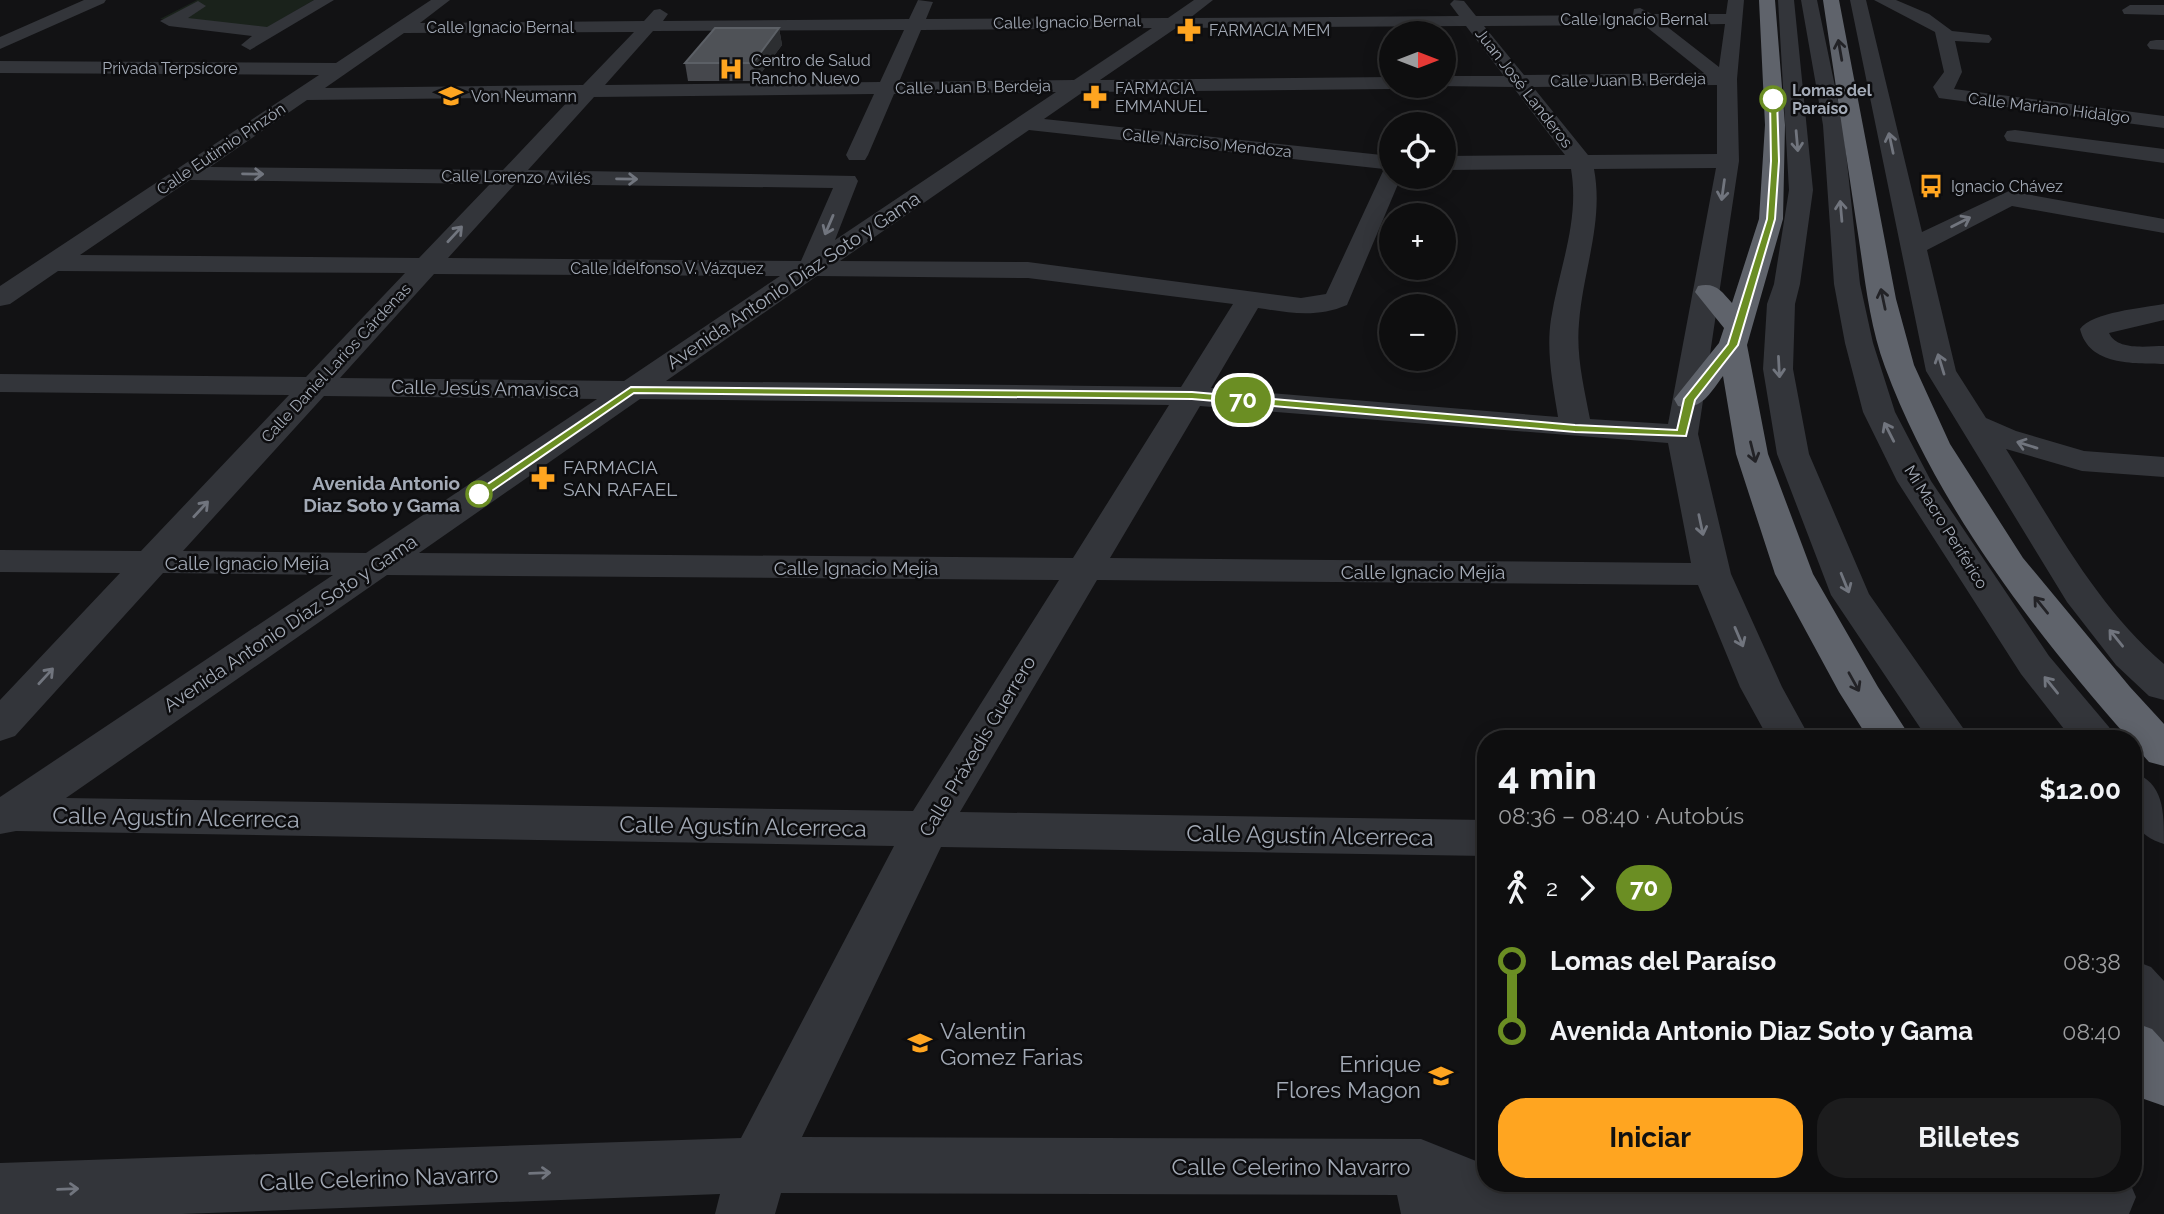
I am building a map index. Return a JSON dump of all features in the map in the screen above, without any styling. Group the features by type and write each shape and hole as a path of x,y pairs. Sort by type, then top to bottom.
{"highway":[{"path":"1689,399 1735,335 1771,219 1775,125 1767,0"},
{"path":"1831,0 1882,299 1899,365 1934,443 2008,564 2115,697 2164,751"},
{"path":"1708,292 1735,335 1752,454 1794,574 1860,692 1885,730"},
{"path":"2142,1056 2164,1081"}],"street":[{"path":"0,44 98,0"},
{"path":"235,49 244,48 326,0"},
{"name":"Calle Eutimio Pinzón","path":"0,298 442,0"},
{"name":"Calle Daniel Larios Cárdenas","path":"0,726 673,0"},
{"path":"858,155 926,0"},
{"name":"Avenida Antonio Díaz Soto y Gama","path":"3,816 1205,0"},
{"name":"Juan José Landeros","path":"1455,0 1581,161 1587,186 1588,214 1565,322 1564,347 1575,428"},
{"path":"1625,0 1704,66 1727,79"},
{"path":"1786,0 1801,190 1787,284 1781,304 1778,369 1793,454 1850,595 1943,730"},
{"name":"Mi Macro Periférico","path":"1809,0 1833,125 1847,284 1859,343 1879,412 1914,481 1944,527 2035,665 2088,730"},
{"path":"1858,0 1941,371 2028,506 2080,594 2130,656 2164,686"},
{"path":"1882,0 1943,30 1944,35 1983,39"},
{"path":"2130,10 2164,8 2159,0"},
{"path":"198,6 169,21 270,33"},
{"path":"1734,9 1727,79 1728,161 1682,434 1712,574 1761,687 1784,730"},
{"name":"Calle Ignacio Bernal","path":"401,28 1647,18 1734,9"},
{"path":"1910,13 1944,12"},
{"path":"0,32 28,32"},
{"name":"Calle Mariano Hidalgo","path":"1944,35 1953,72 1943,87 1946,94 2164,122"},
{"name":"Privada Terpsícore","path":"0,67 340,69"},
{"name":"Calle Juan B. Berdeja","path":"1456,82 1727,79"},
{"name":"Calle Juan B. Berdeja","path":"302,94 1379,83"},
{"path":"2009,198 2018,105"},
{"name":"Calle Narciso Mendoza","path":"1023,123 1379,162"},
{"path":"2015,136 2164,156"},
{"path":"1456,163 1728,161"},
{"name":"Calle Lorenzo Avilés","path":"184,173 847,181 810,268"},
{"name":"Calle Idelfonso V. Vázquez","path":"51,263 1028,270 1120,280 1301,306 1323,305 1337,299 1385,189"},
{"path":"1914,246 2009,198 2164,226"},
{"name":"Calle Práxedis Guerrero","path":"751,1189 926,829 1250,299"},
{"path":"2164,312 2094,328 2095,339 2099,344 2116,352 2164,355"},
{"name":"Calle Jesús Amavisca","path":"0,383 1192,396 1575,428 1682,434"},
{"path":"1973,424 2005,438 2082,461 2164,467"},
{"path":"2028,506 2056,471 2082,461"},
{"name":"Calle Ignacio Mejía","path":"0,561 1712,574"},
{"path":"2142,799 2164,827"},
{"name":"Calle Agustín Alcerreca","path":"3,816 1477,838"},
{"path":"2142,992 2164,1018"},
{"name":"Calle Celerino Navarro","path":"0,1192 751,1189 890,1165 1426,1190 1495,1198 2084,1201"}],"shaded area":[{"path":"197,0 314,0 268,27 249,28 160,19"}],"building":[{"path":"715,28 779,28 753,63 685,63"}],"bus line":[{"name":"70","path":"479,494 631,390 1192,396 1575,428 1682,434 1689,399 1733,345 1771,219 1775,161 1773,99"}],"place":[{"name":"FARMACIA MEM","path":"1189,30"},
{"name":"Centro de Salud Rancho Nuevo","path":"731,69"},
{"name":"Von Neumann","path":"451,96"},
{"name":"FARMACIA EMMANUEL","path":"1095,97"},
{"name":"Lomas del Paraíso","path":"1773,99"},
{"name":"Ignacio Chávez","path":"1931,186"},
{"name":"FARMACIA SAN RAFAEL","path":"543,478"},
{"name":"Avenida Antonio Diaz Soto y Gama","path":"479,494"},
{"name":"Valentin Gomez Farias","path":"920,1043"},
{"name":"Enrique Flores Magon","path":"1441,1076"}]}
